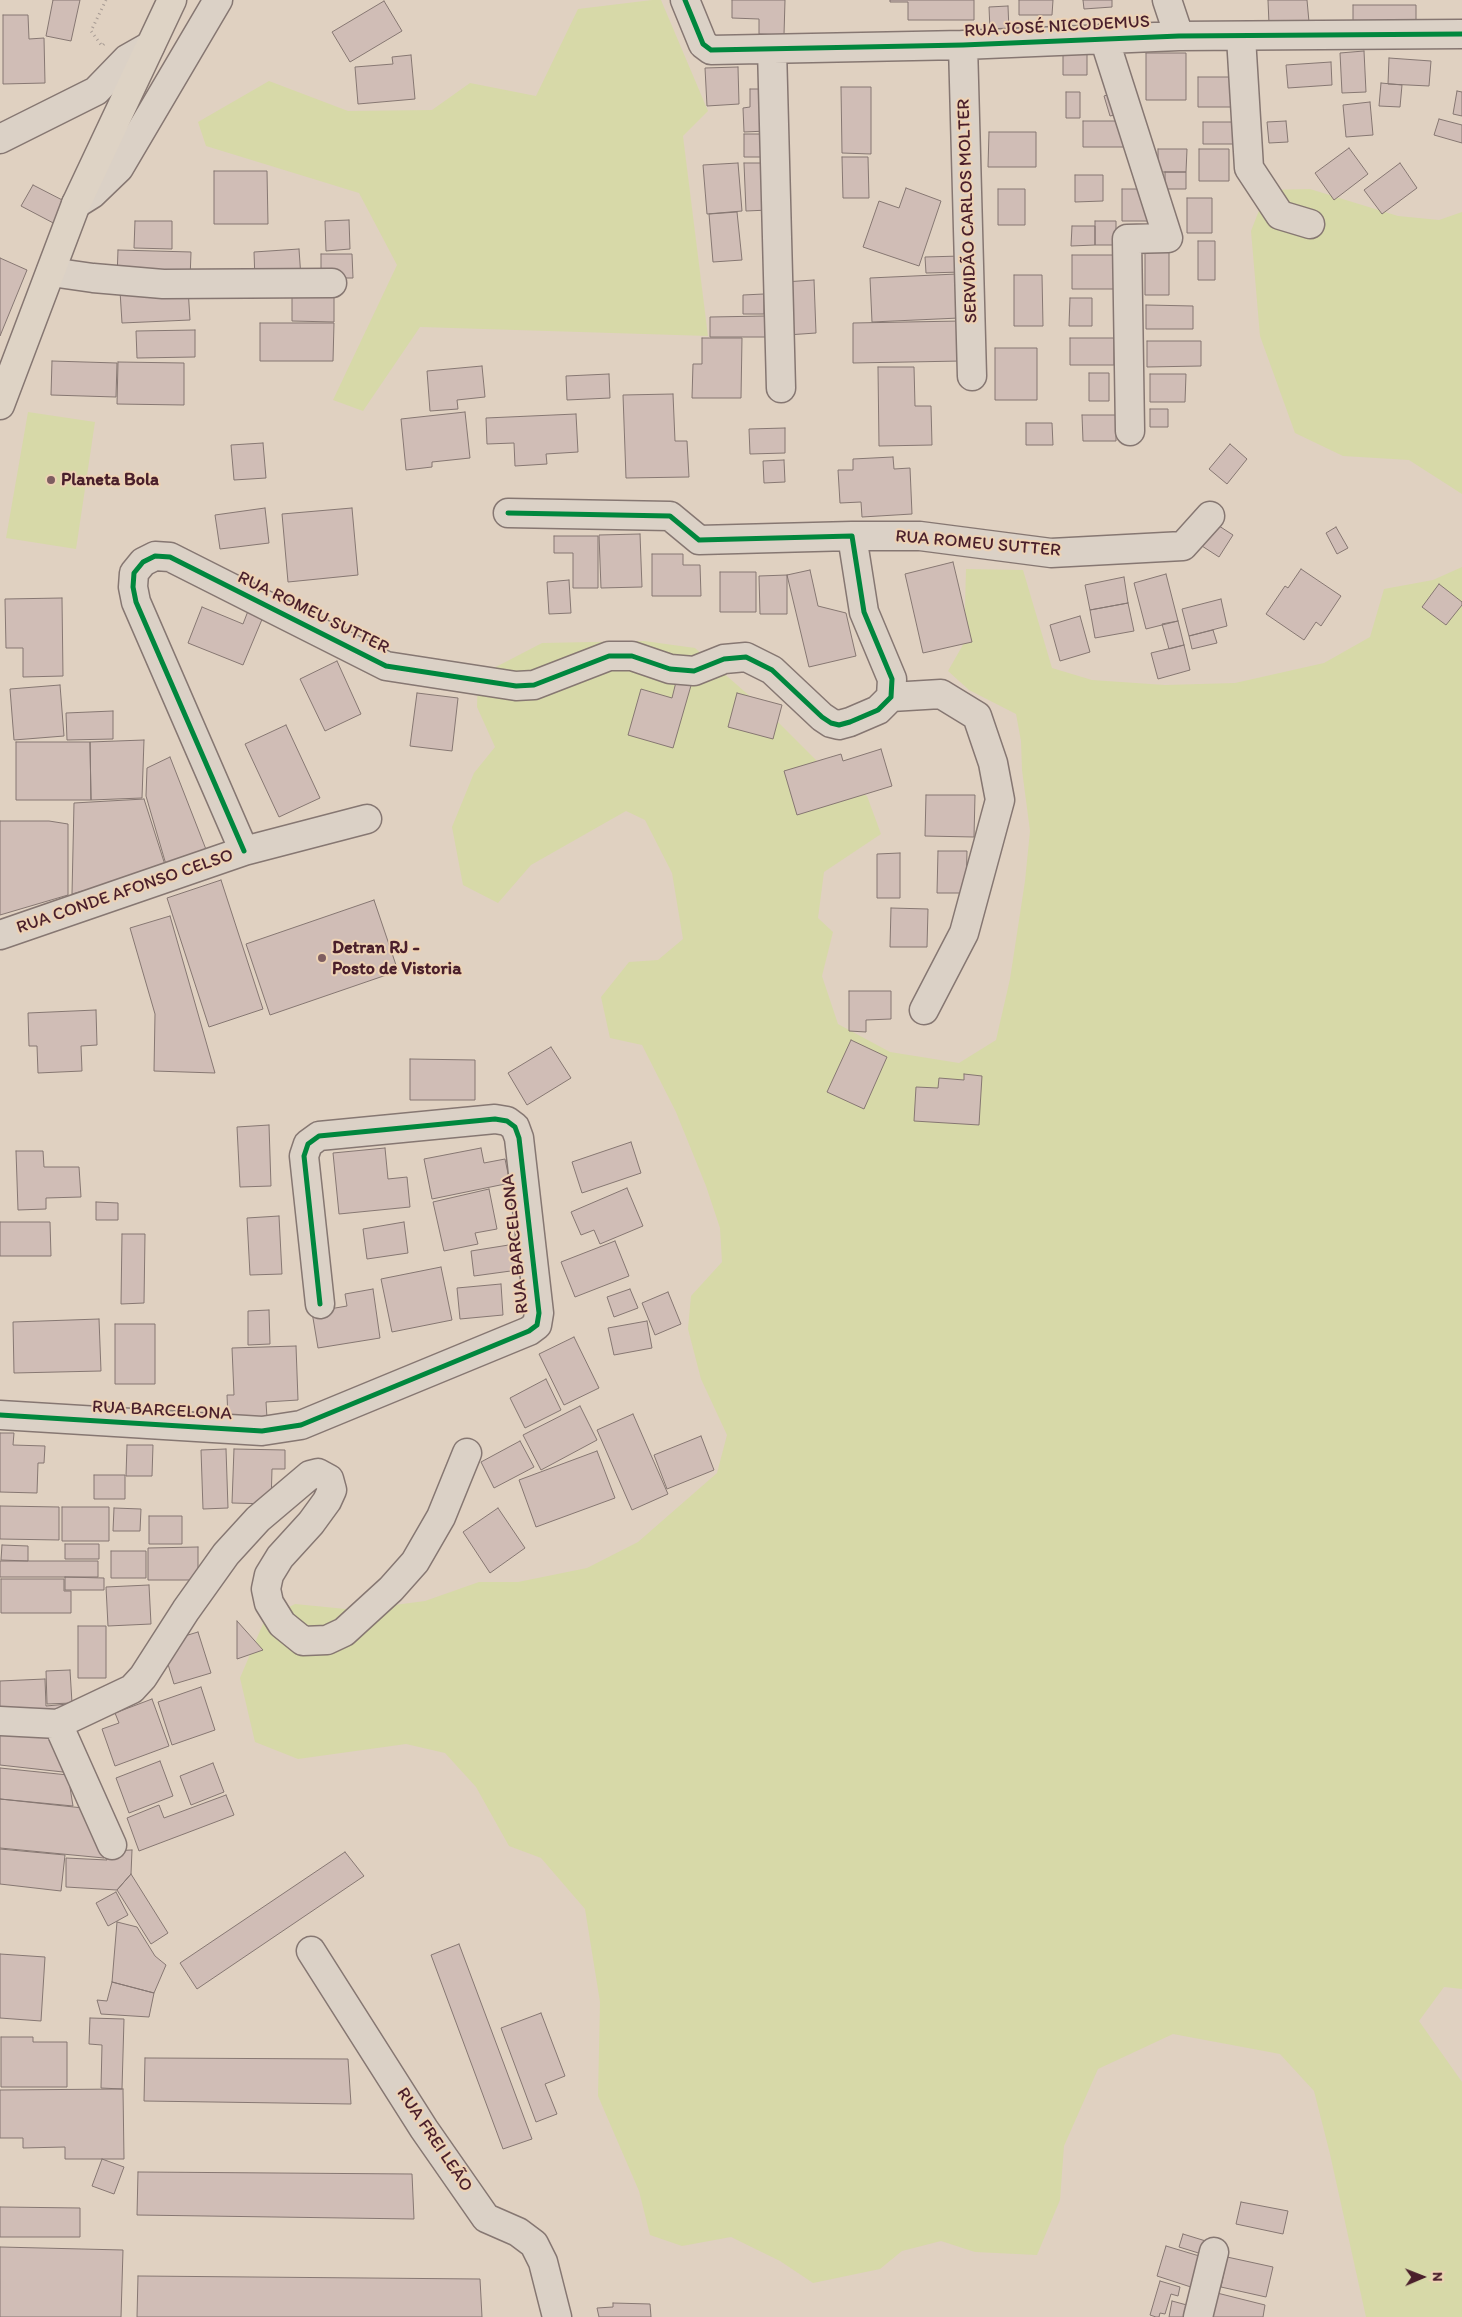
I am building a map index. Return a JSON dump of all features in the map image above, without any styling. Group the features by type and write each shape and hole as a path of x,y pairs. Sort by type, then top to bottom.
{"main road":[{"path":"0,404 76,204 172,0"}],"street":[{"path":"76,204 92,194 119,168 218,0"},
{"name":"RUA JOSÉ NICODEMUS","path":"685,0 703,44 710,50 963,45 1179,36 1462,34"},
{"path":"1167,0 1179,36"},
{"path":"1241,36 1249,168 1280,215 1310,224"},
{"path":"1104,38 1168,238 1127,239 1130,431"},
{"name":"SERVIDÃO CARLOS MOLTER","path":"963,45 972,376"},
{"path":"0,139 96,91 127,59 150,46"},
{"path":"772,49 781,388"},
{"path":"51,272 163,284 332,283"},
{"name":"RUA ROMEU SUTTER","path":"508,513 670,516 699,540 920,536 1051,553 1183,546 1210,516"},
{"path":"852,536 864,612 892,680 891,697 941,694 978,716 993,762 1000,800 964,933 924,1010"},
{"name":"RUA ROMEU SUTTER","path":"244,851 136,602 133,587 134,573 144,562 155,556 170,557 386,666 516,686 534,685 609,656 632,656 670,670 694,670 724,659 746,657 772,670 822,717 831,723 840,725 878,710 891,697"},
{"name":"RUA CONDE AFONSO CELSO","path":"0,935 244,851 367,819"},
{"name":"RUA BARCELONA","path":"0,1415 262,1430 301,1425 528,1331 537,1325 539,1313 520,1138 515,1127 507,1121 495,1120 319,1136 308,1144 304,1156 320,1304"},
{"path":"0,1721 58,1724 132,1689 143,1677 186,1610 226,1554 258,1519 310,1475 318,1473 329,1479 332,1490 327,1501 311,1523 280,1557 269,1575 266,1589 269,1603 282,1624 303,1641 327,1640 344,1632 391,1589 415,1562 441,1517 467,1453"},
{"path":"58,1724 112,1845"},
{"name":"RUA FREI LEÃO","path":"312,1951 424,2129 486,2218 518,2232 534,2244 543,2262 557,2317"},
{"path":"1198,2317 1214,2252"}],"path":[{"path":"106,0 90,31 102,46 110,41"}],"green space":[{"path":"661,0 708,111 683,136 708,336 420,327 363,411 333,400 397,265 359,193 206,146 198,122 269,81 348,111 432,110 470,83 536,96 578,9"},
{"path":"1310,189 1398,216 1439,220 1462,212 1462,494 1409,460 1343,456 1295,433 1260,336 1251,231 1267,190"},
{"name":"Planeta Bola","path":"28,412 95,422 76,549 6,538"},
{"path":"1462,567 1462,1989 1444,1987 1419,2021 1462,2082 1462,2317 1366,2317 1314,2091 1280,2054 1173,2034 1098,2069 1064,2146 1060,2200 1037,2255 975,2252 941,2241 902,2251 880,2269 813,2283 780,2261 731,2237 682,2246 650,2235 639,2191 598,2096 600,2002 585,1909 541,1858 509,1846 476,1787 445,1753 406,1744 298,1759 255,1742 240,1678 265,1619 295,1604 356,1610 425,1601 479,1582 518,1582 587,1568 638,1542 717,1473 727,1435 701,1379 688,1329 691,1296 722,1262 720,1228 706,1186 676,1112 642,1045 610,1038 601,997 629,962 658,960 683,939 672,873 645,820 626,811 531,865 498,903 463,885 452,827 474,773 495,747 477,707 478,678 542,643 644,641 695,648 769,713 832,776 867,796 881,834 824,872 818,918 833,932 822,976 838,1024 890,1052 959,1063 996,1040 1010,979 1025,881 1030,831 1022,770 1021,741 1016,714 969,690 948,671 964,643 966,569 1023,570 1052,668 1092,680 1165,685 1235,683 1324,663 1370,637 1384,589 1433,580"}],"building":[{"path":"53,0 80,0 71,41 46,36"},
{"path":"732,0 785,0 784,35 759,34 759,19 732,18"},
{"path":"890,0 974,0 974,20 908,20 908,2 890,2"},
{"path":"1019,0 1053,0 1052,15 1019,15"},
{"path":"1083,0 1112,0 1112,7 1084,9"},
{"path":"1268,0 1307,0 1309,22 1269,24"},
{"path":"384,1 402,31 350,62 332,32"},
{"path":"1353,5 1416,5 1416,30 1353,30"},
{"path":"1008,6 1009,30 990,30 989,7"},
{"path":"3,15 28,15 29,39 44,38 45,83 3,84"},
{"path":"1063,51 1087,51 1087,75 1063,75"},
{"path":"1364,51 1366,92 1342,93 1340,53"},
{"path":"1146,53 1186,53 1186,100 1146,100"},
{"path":"411,55 415,99 358,104 355,67 393,64 392,57"},
{"path":"1389,58 1431,61 1429,86 1388,84"},
{"path":"1331,62 1332,85 1288,88 1286,65"},
{"path":"738,67 739,104 707,106 705,68"},
{"path":"1198,77 1235,77 1235,107 1198,107"},
{"path":"1381,83 1402,85 1400,107 1379,106"},
{"path":"841,87 871,87 871,154 842,153"},
{"path":"750,89 766,89 767,131 744,132 743,108 750,107"},
{"path":"1457,91 1462,92 1462,116 1453,114"},
{"path":"1066,92 1080,92 1080,118 1066,118"},
{"path":"1116,92 1123,113 1110,116 1104,96"},
{"path":"1370,102 1373,135 1346,137 1343,105"},
{"path":"1439,119 1462,125 1462,143 1434,135"},
{"path":"1083,121 1126,121 1126,147 1083,147"},
{"path":"1286,121 1288,142 1269,143 1267,122"},
{"path":"1203,122 1236,122 1237,144 1203,144"},
{"path":"989,132 1036,132 1036,167 988,167"},
{"path":"744,134 770,134 770,157 744,157"},
{"path":"1349,148 1368,174 1334,200 1315,173"},
{"path":"1158,149 1187,149 1186,172 1158,172"},
{"path":"1199,149 1229,149 1229,181 1199,181"},
{"path":"842,157 868,157 869,198 843,198"},
{"path":"738,163 742,211 707,214 703,165"},
{"path":"744,163 767,163 769,210 746,211"},
{"path":"1400,163 1417,188 1382,214 1364,190"},
{"path":"214,171 267,171 268,224 214,224"},
{"path":"1165,172 1186,172 1186,189 1165,189"},
{"path":"1075,175 1103,175 1103,201 1075,202"},
{"path":"33,185 70,204 59,226 21,206"},
{"path":"906,188 941,201 919,266 863,247 879,201 899,208"},
{"path":"998,189 1025,189 1025,225 998,225"},
{"path":"1122,189 1148,189 1148,221 1122,221"},
{"path":"1187,198 1212,198 1212,233 1187,233"},
{"path":"737,212 742,260 713,262 709,214"},
{"path":"349,220 350,249 326,251 325,221"},
{"path":"135,221 172,221 172,249 134,248"},
{"path":"1095,221 1116,221 1116,245 1095,245"},
{"path":"1072,226 1095,226 1095,245 1071,246"},
{"path":"1198,241 1215,241 1215,280 1198,280"},
{"path":"299,249 301,278 255,281 254,252"},
{"path":"118,250 191,252 190,280 117,278"},
{"path":"1145,251 1169,251 1169,295 1145,295"},
{"path":"321,254 352,254 353,278 321,278"},
{"path":"1072,255 1114,255 1114,289 1072,289"},
{"path":"961,256 962,272 926,273 925,257"},
{"path":"0,258 27,270 0,336"},
{"path":"957,274 959,318 872,322 870,278"},
{"path":"1014,275 1042,275 1043,326 1014,326"},
{"path":"814,280 816,333 787,335 784,282"},
{"path":"188,288 190,320 122,323 120,291"},
{"path":"292,288 334,289 334,322 292,321"},
{"path":"764,294 764,314 743,314 743,295"},
{"path":"1070,298 1092,298 1092,326 1069,326"},
{"path":"1146,305 1193,306 1193,329 1146,329"},
{"path":"766,316 766,337 710,337 710,317"},
{"path":"961,321 962,361 853,363 853,323"},
{"path":"260,323 334,323 333,361 260,361"},
{"path":"195,330 195,357 137,358 136,331"},
{"path":"702,338 742,338 741,398 692,398 693,364 702,364"},
{"path":"1070,338 1114,338 1114,365 1070,365"},
{"path":"1147,341 1201,341 1201,366 1147,367"},
{"path":"995,348 1037,348 1037,400 995,400"},
{"path":"52,361 117,363 116,397 51,395"},
{"path":"118,362 184,363 184,405 117,404"},
{"path":"482,366 485,397 457,400 458,409 430,411 427,371"},
{"path":"878,367 914,367 915,406 931,406 932,445 879,446"},
{"path":"1089,373 1109,373 1109,401 1089,401"},
{"path":"609,374 610,398 567,400 566,376"},
{"path":"1150,374 1186,374 1185,402 1150,402"},
{"path":"673,394 675,441 687,441 689,477 626,478 623,395"},
{"path":"1150,409 1168,409 1168,427 1150,427"},
{"path":"465,412 470,458 432,462 432,467 406,470 401,419"},
{"path":"576,414 578,452 546,454 547,464 515,466 514,443 487,444 486,418"},
{"path":"1082,415 1116,415 1116,441 1083,441"},
{"path":"1026,423 1052,423 1053,445 1026,445"},
{"path":"785,428 785,453 750,454 749,429"},
{"path":"263,443 266,478 234,480 231,445"},
{"path":"1230,444 1247,459 1227,484 1209,469"},
{"path":"893,457 894,469 910,468 912,514 862,517 861,502 840,503 838,470 853,470 853,459"},
{"path":"784,460 785,482 764,483 763,461"},
{"path":"265,508 269,543 220,549 215,515"},
{"path":"352,508 358,575 288,582 282,514"},
{"path":"1216,524 1233,535 1219,557 1202,546"},
{"path":"1336,527 1348,548 1337,554 1326,533"},
{"path":"640,534 642,587 601,588 599,535"},
{"path":"554,536 598,536 598,588 573,588 573,553 554,553"},
{"path":"652,554 683,554 683,565 700,565 701,596 652,596"},
{"path":"953,562 972,642 923,653 905,574"},
{"path":"1301,569 1341,596 1321,626 1316,622 1304,640 1266,614 1285,586 1288,588"},
{"path":"810,570 818,606 846,613 856,656 809,667 787,575"},
{"path":"720,572 756,572 756,612 720,612"},
{"path":"1166,574 1178,621 1146,629 1134,583"},
{"path":"787,575 787,614 760,614 759,576"},
{"path":"1124,577 1128,603 1090,610 1085,585"},
{"path":"569,580 571,613 549,614 547,582"},
{"path":"1439,584 1462,602 1462,605 1446,625 1422,607"},
{"path":"62,598 63,676 23,677 23,648 6,648 5,599"},
{"path":"1221,599 1227,626 1189,636 1182,609"},
{"path":"1128,603 1134,631 1095,638 1090,610"},
{"path":"202,607 243,624 248,611 263,617 243,665 188,643"},
{"path":"1080,616 1090,652 1060,661 1050,625"},
{"path":"1178,621 1184,645 1169,649 1162,624"},
{"path":"1213,630 1217,643 1192,649 1189,636"},
{"path":"1184,645 1190,670 1158,679 1151,653"},
{"path":"337,661 361,714 325,731 300,679"},
{"path":"677,678 692,682 673,748 628,735 641,689 672,698"},
{"path":"60,685 64,736 14,740 10,689"},
{"path":"417,693 458,698 452,751 410,746"},
{"path":"737,693 782,705 773,739 728,727"},
{"path":"113,711 113,739 67,740 66,713"},
{"path":"286,725 320,798 279,817 245,744"},
{"path":"144,740 142,798 91,800 90,742"},
{"path":"16,742 90,742 91,800 16,800"},
{"path":"881,749 892,786 797,815 784,771 841,754 843,761"},
{"path":"170,757 207,852 167,868 146,796 147,768"},
{"path":"926,795 975,795 974,837 925,836"},
{"path":"144,799 166,868 72,894 74,803"},
{"path":"0,821 49,821 68,824 68,895 0,915"},
{"path":"938,851 967,851 966,893 937,893"},
{"path":"900,853 900,898 877,898 877,854"},
{"path":"221,880 263,1009 209,1027 167,898"},
{"name":"Detran RJ - Posto de Vistoria","path":"374,900 398,971 270,1015 246,944"},
{"path":"891,908 928,909 927,947 890,947"},
{"path":"170,916 215,1073 154,1071 155,1014 130,928"},
{"path":"849,991 891,991 891,1019 866,1020 866,1032 849,1031"},
{"path":"96,1010 97,1045 81,1046 82,1071 38,1073 37,1046 29,1046 28,1013"},
{"path":"851,1040 887,1057 864,1109 827,1092"},
{"path":"551,1047 571,1078 527,1105 508,1073"},
{"path":"410,1059 475,1060 475,1100 410,1100"},
{"path":"964,1074 982,1076 979,1125 914,1121 916,1087 938,1088 939,1078 964,1080"},
{"path":"269,1125 271,1186 240,1187 237,1127"},
{"path":"631,1142 641,1173 582,1193 572,1162"},
{"path":"385,1148 388,1179 407,1177 410,1207 339,1214 333,1153"},
{"path":"481,1148 484,1163 505,1159 510,1183 432,1199 424,1159"},
{"path":"16,1151 43,1151 44,1167 79,1167 81,1197 46,1198 46,1209 18,1210"},
{"path":"627,1188 643,1226 600,1244 594,1230 581,1235 571,1212"},
{"path":"489,1189 497,1229 475,1233 478,1244 444,1251 433,1202"},
{"path":"96,1202 118,1203 118,1220 96,1220"},
{"path":"279,1216 282,1274 250,1275 247,1218"},
{"path":"0,1222 50,1222 51,1256 0,1256"},
{"path":"404,1222 408,1253 367,1259 363,1229"},
{"path":"122,1234 145,1234 144,1303 121,1304"},
{"path":"615,1241 629,1276 575,1297 561,1262"},
{"path":"515,1244 518,1270 474,1276 471,1251"},
{"path":"441,1267 452,1320 392,1332 381,1279"},
{"path":"501,1284 503,1315 460,1319 457,1288"},
{"path":"373,1289 380,1338 318,1348 312,1312 347,1306 345,1294"},
{"path":"630,1289 638,1308 614,1317 607,1297"},
{"path":"668,1292 681,1324 655,1335 642,1303"},
{"path":"269,1310 270,1344 248,1345 248,1311"},
{"path":"99,1319 101,1371 14,1373 13,1322"},
{"path":"647,1321 652,1348 614,1355 608,1328"},
{"path":"115,1324 155,1324 155,1384 115,1384"},
{"path":"574,1337 599,1388 564,1405 539,1354"},
{"path":"296,1346 298,1400 266,1402 267,1418 228,1419 227,1395 234,1395 232,1348"},
{"path":"546,1379 561,1410 525,1428 510,1398"},
{"path":"580,1406 597,1440 541,1470 523,1435"},
{"path":"633,1414 668,1494 632,1510 597,1430"},
{"path":"0,1433 14,1433 13,1445 45,1446 44,1463 38,1463 37,1493 0,1492"},
{"path":"701,1436 714,1470 667,1489 654,1455"},
{"path":"520,1441 534,1467 494,1488 481,1462"},
{"path":"127,1445 153,1445 152,1476 126,1476"},
{"path":"226,1449 228,1508 203,1509 201,1450"},
{"path":"234,1449 285,1450 285,1469 272,1469 271,1504 232,1503"},
{"path":"597,1451 615,1498 536,1527 519,1480"},
{"path":"94,1475 125,1475 125,1499 94,1499"},
{"path":"0,1506 59,1507 59,1540 0,1539"},
{"path":"62,1507 109,1507 109,1541 62,1541"},
{"path":"114,1508 141,1509 140,1531 113,1531"},
{"path":"498,1508 525,1548 490,1573 463,1532"},
{"path":"149,1516 182,1516 182,1544 149,1544"},
{"path":"65,1544 99,1544 99,1559 65,1559"},
{"path":"2,1545 28,1546 28,1561 1,1560"},
{"path":"198,1547 198,1580 148,1580 148,1548"},
{"path":"111,1551 146,1551 146,1578 111,1578"},
{"path":"0,1561 98,1561 98,1577 0,1577"},
{"path":"65,1577 104,1578 104,1590 65,1590"},
{"path":"1,1579 64,1579 64,1591 71,1591 71,1613 1,1613"},
{"path":"149,1585 151,1624 108,1626 106,1587"},
{"path":"237,1621 263,1650 237,1659"},
{"path":"78,1626 106,1626 106,1678 78,1678"},
{"path":"198,1632 211,1673 174,1684 167,1661 178,1638"},
{"path":"70,1670 72,1703 47,1704 46,1671"},
{"path":"45,1679 46,1706 68,1704 68,1715 0,1718 0,1681"},
{"path":"201,1687 215,1730 172,1745 158,1702"},
{"path":"152,1699 169,1746 115,1766 102,1729 119,1723 115,1713"},
{"path":"0,1732 55,1738 63,1772 0,1765"},
{"path":"160,1761 173,1796 129,1813 116,1778"},
{"path":"213,1763 224,1792 191,1805 180,1776"},
{"path":"0,1768 68,1775 73,1806 0,1799"},
{"path":"226,1795 234,1815 139,1851 127,1818 159,1805 164,1818"},
{"path":"0,1799 83,1808 104,1858 0,1848"},
{"path":"0,1849 65,1855 61,1891 0,1884"},
{"path":"132,1850 131,1874 117,1890 66,1887 66,1858 107,1860 105,1851"},
{"path":"345,1852 364,1876 197,1989 180,1963"},
{"path":"131,1874 168,1933 151,1944 117,1890"},
{"path":"116,1892 128,1915 108,1926 96,1903"},
{"path":"117,1922 137,1927 155,1956 166,1965 154,1993 112,1982"},
{"path":"459,1944 532,2139 503,2149 431,1955"},
{"path":"0,1954 45,1957 41,2021 0,2018"},
{"path":"112,1982 154,1993 149,2017 101,2014 97,2000 107,2001"},
{"path":"541,2013 565,2076 545,2084 557,2114 536,2122 501,2028"},
{"path":"90,2018 124,2019 122,2089 101,2088 102,2045 89,2044"},
{"path":"1,2037 33,2037 33,2042 67,2042 67,2087 1,2087"},
{"path":"145,2058 348,2059 351,2104 144,2101"},
{"path":"123,2089 124,2159 65,2159 65,2147 23,2148 23,2138 0,2138 0,2090"},
{"path":"102,2159 124,2167 114,2194 92,2186"},
{"path":"138,2172 412,2174 414,2219 137,2215"},
{"path":"1241,2202 1288,2211 1283,2234 1236,2224"},
{"path":"0,2207 80,2208 80,2237 0,2237"},
{"path":"1183,2234 1209,2242 1205,2255 1179,2247"},
{"path":"1166,2246 1206,2258 1197,2289 1157,2276"},
{"path":"0,2247 123,2250 121,2317 0,2317"},
{"path":"1227,2257 1273,2267 1266,2297 1221,2287"},
{"path":"138,2276 480,2279 482,2317 137,2317"},
{"path":"1160,2281 1180,2287 1178,2296 1171,2294 1165,2314 1160,2313 1159,2317 1156,2317 1150,2315"},
{"path":"1217,2293 1265,2305 1263,2317 1211,2317"},
{"path":"1172,2301 1198,2308 1196,2317 1169,2317"},
{"path":"613,2303 650,2304 651,2317 599,2317 597,2308 613,2307"}],"cycle path":[{"path":"685,0 703,44 711,50 963,45 1179,36 1462,34"},
{"path":"244,851 136,602 133,587 134,573 143,562 155,556 170,557 386,666 516,686 534,685 609,656 632,656 670,669 694,671 724,659 746,657 772,670 822,717 831,723 839,725 878,710 891,697 892,679 864,612 852,536 699,540 670,516 508,513"},
{"path":"0,1415 262,1431 301,1425 529,1331 537,1325 539,1313 519,1138 515,1127 507,1121 495,1119 319,1136 308,1144 304,1156 320,1304"}],"place":[{"name":"Planeta Bola","path":"51,480"},
{"name":"Detran RJ - Posto de Vistoria","path":"322,958"}]}
